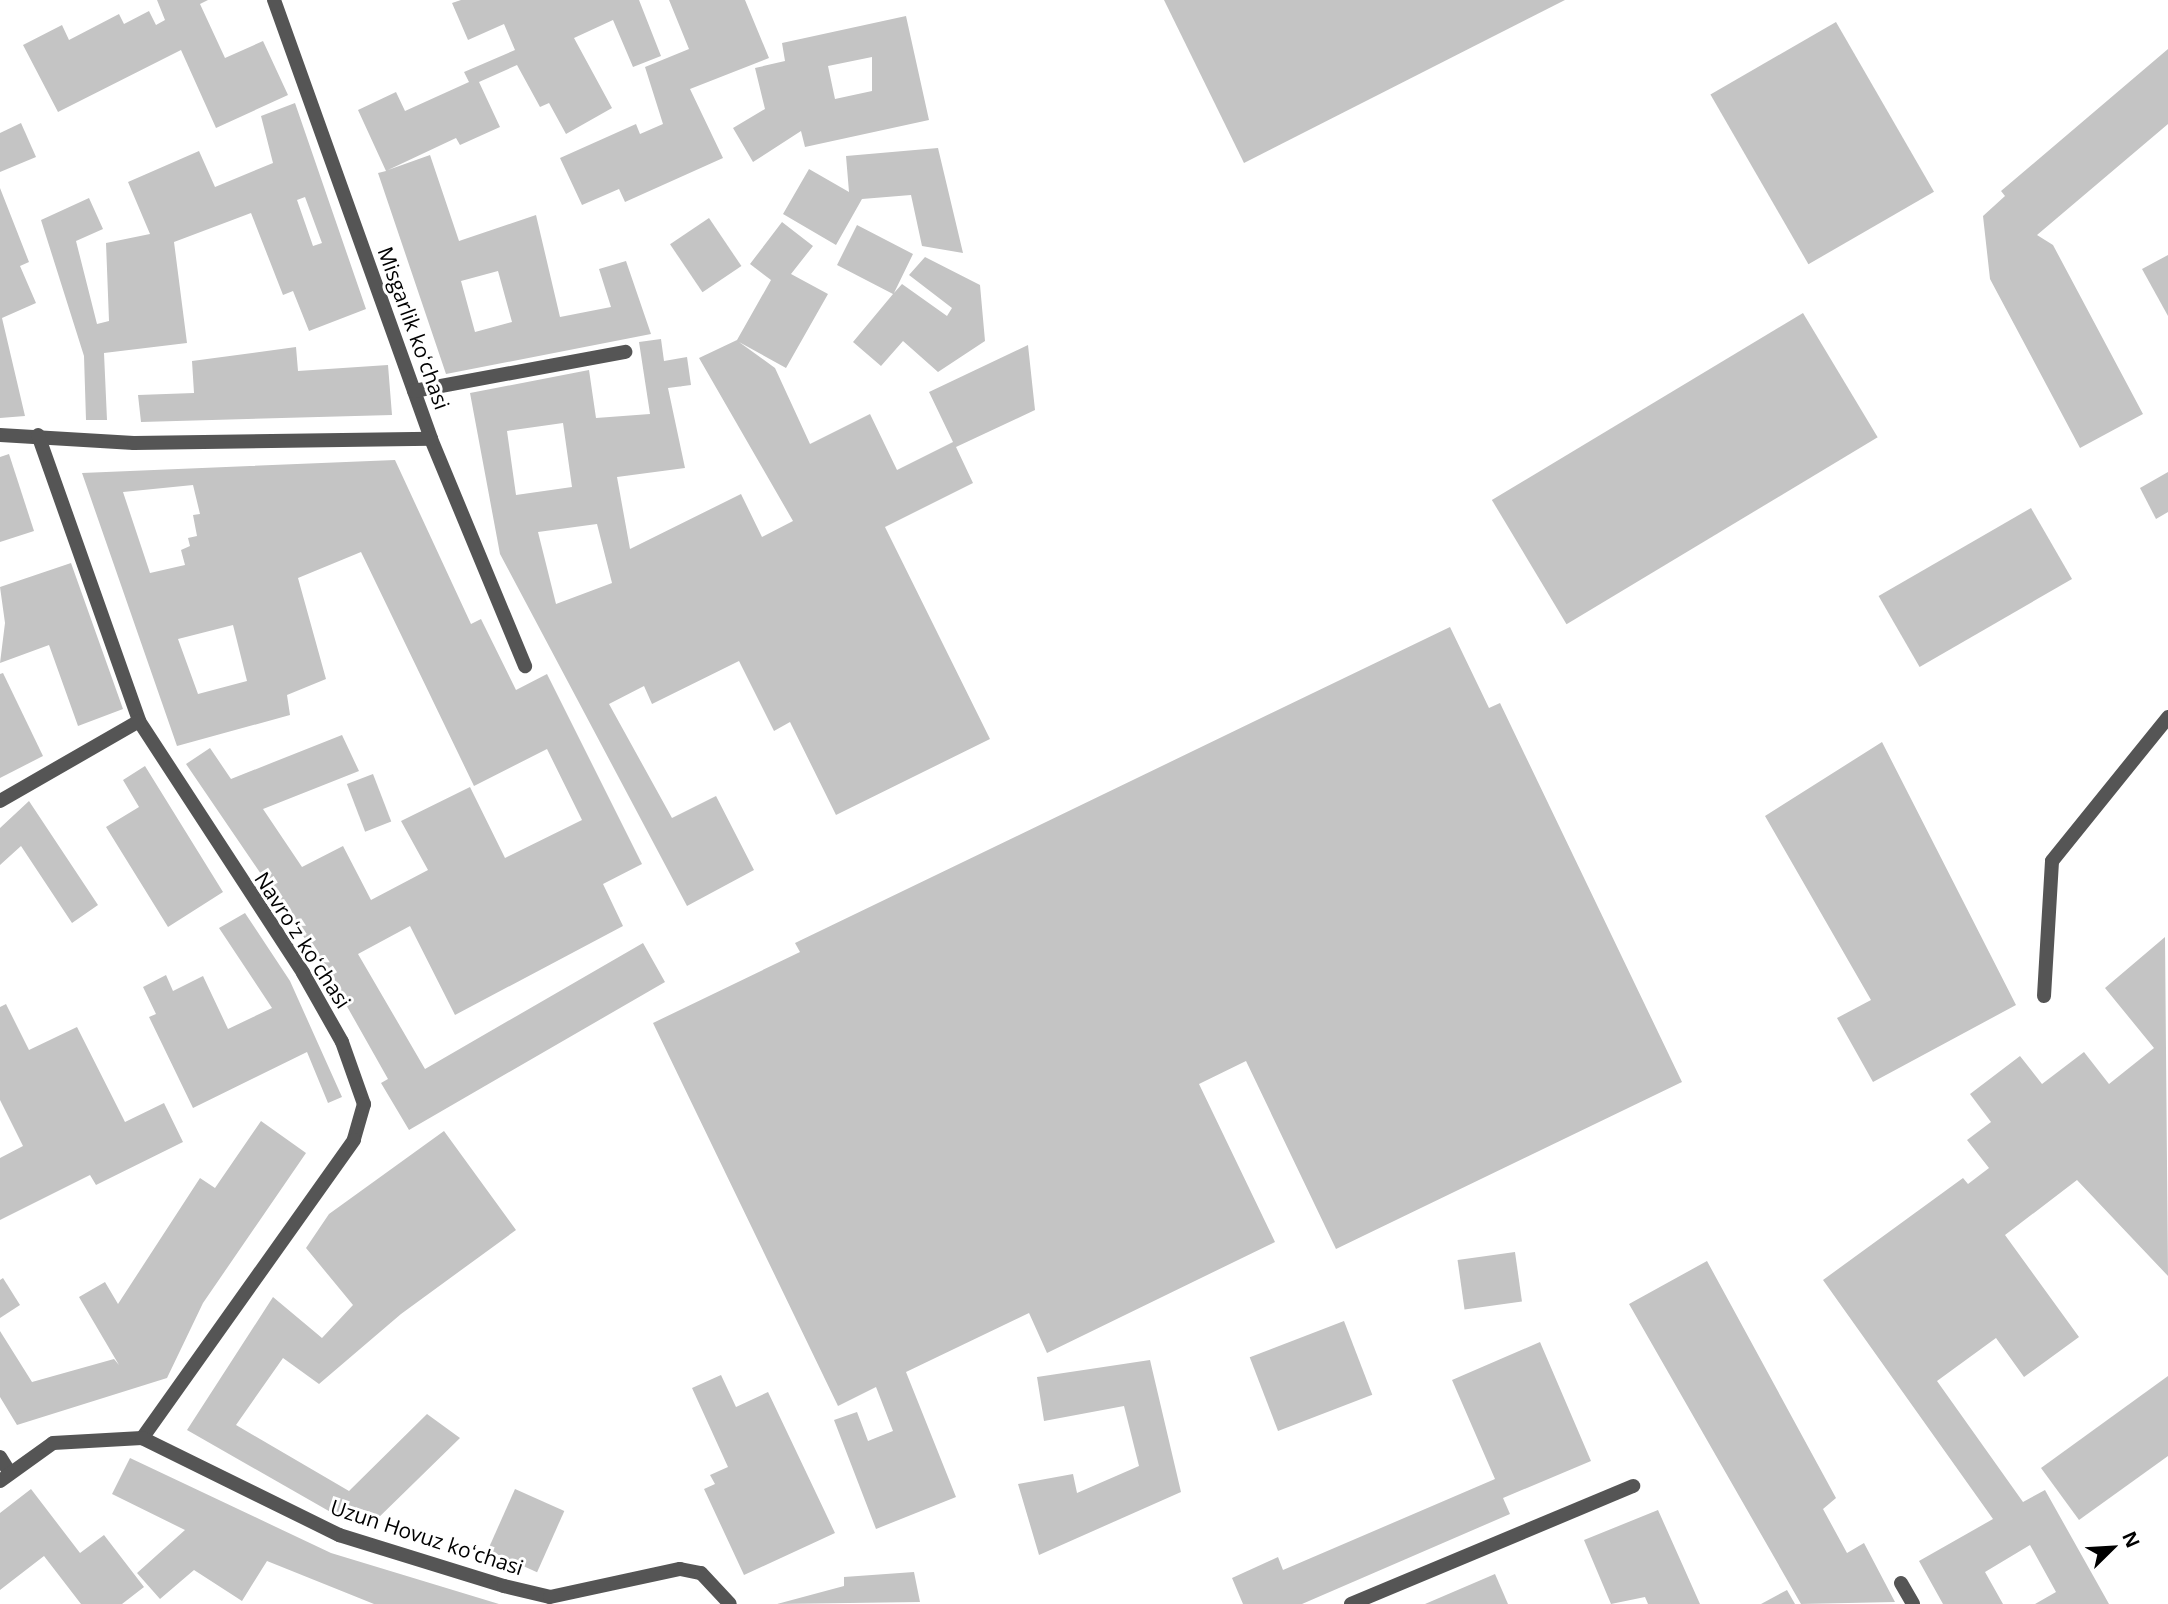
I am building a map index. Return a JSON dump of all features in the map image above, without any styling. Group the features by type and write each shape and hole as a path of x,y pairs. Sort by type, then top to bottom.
{"street":[{"name":"Misgarlik koʻchasi","path":"274,0 431,439 525,666"},
{"path":"414,391 625,352"},
{"path":"0,435 38,435 134,443 431,439"},
{"name":"Navroʻz koʻchasi","path":"38,435 139,720 303,973 342,1042 364,1104 354,1140 142,1438"},
{"path":"2044,996 2052,861 2168,717"},
{"path":"0,802 139,720"},
{"name":"Uzun Hovuz koʻchasi","path":"5,1477 53,1443 142,1438 339,1535 504,1586 550,1597 680,1569 701,1573 730,1604"},
{"path":"0,1457 5,1477"},
{"path":"1351,1604 1633,1486"},
{"path":"1901,1583 1913,1604"}],"building":[{"path":"157,0 208,0 200,4 225,58 263,41 288,95 216,128 181,50 58,112 23,45 62,25 69,40 119,14 124,24 149,11 156,25 165,20"},
{"path":"461,0 639,0 661,56 633,67 613,20 574,38 612,108 566,134 549,103 540,107 517,65 479,82 500,127 460,145 456,138 388,170 430,155 459,241 536,215 560,317 611,307 599,269 626,261 651,334 446,374 378,173 386,171 358,110 396,92 405,111 469,82 464,72 515,50 504,24 468,40 452,3","holes":["498,271 512,322 475,332 461,281"]},
{"path":"669,0 745,0 769,58 690,89 723,158 625,202 619,189 582,205 560,158 636,124 640,134 663,124 645,67 689,49"},
{"path":"1164,0 1565,0 1244,163"},
{"path":"906,16 929,120 805,147 801,131 753,162 733,128 765,109 755,68 785,61 782,43","holes":["872,57 872,91 835,99 828,66"]},
{"path":"1836,22 1934,192 1808,264 1710,94"},
{"path":"2168,49 2168,124 2037,235 2053,245 2143,414 2080,448 1990,279 1983,216 2005,196 2001,191"},
{"path":"295,103 366,309 309,331 293,291 283,295 251,213 174,242 187,343 104,353 107,420 86,420 84,356 41,220 89,198 103,229 76,241 97,324 109,321 106,243 150,234 128,182 199,151 215,187 273,163 261,116","holes":["305,197 322,243 313,246 297,200"]},
{"path":"21,123 36,157 0,172 0,133"},
{"path":"938,148 963,253 922,246 911,195 862,199 836,245 783,214 809,169 849,192 846,156"},
{"path":"0,188 29,262 20,266 36,303 2,318 25,416 0,418"},
{"path":"709,218 741,266 702,292 670,244"},
{"path":"782,222 813,246 791,274 828,294 786,368 739,342 775,368 810,444 870,414 897,470 953,442 929,392 1028,345 1035,410 956,447 973,483 885,527 990,739 836,815 790,722 774,731 739,661 652,704 644,686 609,704 672,818 716,796 754,870 687,906 500,554 470,393 589,370 596,418 650,414 639,342 661,339 664,361 687,357 691,385 668,388 685,468 617,477 630,549 741,494 762,537 793,521 699,358 737,340 771,280 750,264","holes":["563,423 572,487 516,495 507,431","597,524 612,583 556,604 538,532"]},
{"path":"857,225 913,254 894,293 902,284 947,316 952,308 909,275 925,257 980,285 985,341 938,372 903,341 881,366 853,342 893,294 837,265"},
{"path":"2168,255 2168,316 2142,269"},
{"path":"1803,313 1878,437 1567,624 1492,500"},
{"path":"296,347 298,371 388,365 392,415 141,422 138,395 194,393 192,361"},
{"path":"9,454 34,531 0,542 0,457"},
{"path":"395,460 471,624 481,619 516,690 547,674 642,864 603,884 623,926 455,1015 410,926 358,954 425,1069 643,943 665,982 409,1130 381,1083 388,1079 327,971 186,764 210,748 231,779 342,735 359,771 263,809 302,867 343,846 371,900 428,870 401,821 470,787 505,858 582,820 547,749 474,786 361,552 298,578 326,679 287,695 290,715 177,746 82,473","holes":["193,485 200,514 193,515 197,536 188,538 190,546 181,550 185,565 150,573 123,492","233,625 247,681 198,694 178,639"]},
{"path":"2168,472 2168,512 2156,519 2140,488"},
{"path":"2031,508 2072,579 1920,667 1879,596"},
{"path":"71,563 123,709 78,726 49,645 0,663 5,623 0,587"},
{"path":"1450,627 1489,708 1500,703 1682,1082 1336,1249 1246,1061 1199,1084 1275,1242 1047,1353 1029,1313 906,1372 956,1497 876,1529 834,1420 857,1412 868,1441 893,1431 876,1387 838,1406 653,1023 800,952 795,943"},
{"path":"3,673 43,756 0,778 0,674"},
{"path":"1882,742 2016,1005 1873,1082 1837,1018 1871,1000 1765,816"},
{"path":"145,766 223,892 168,927 106,827 139,807 123,780"},
{"path":"373,774 391,822 365,832 347,784"},
{"path":"29,801 98,905 72,923 21,846 0,865 0,828"},
{"path":"245,913 290,981 342,1097 328,1103 307,1052 193,1108 149,1017 156,1014 143,987 166,975 173,991 203,976 228,1029 272,1008 219,928"},
{"path":"2165,937 2168,1276 2077,1180 2005,1235 2079,1337 2024,1377 1996,1338 1937,1381 2023,1502 2045,1490 2109,1604 2035,1604 2056,1592 2030,1545 1985,1572 2003,1604 1943,1604 1919,1561 1993,1519 1823,1280 1963,1178 1968,1184 1989,1168 1967,1140 1991,1122 1970,1094 2020,1056 2042,1084 2084,1052 2109,1084 2154,1048 2105,988"},
{"path":"6,1004 29,1050 77,1027 125,1122 164,1103 183,1142 96,1185 90,1175 0,1220 0,1158 23,1146 0,1100 0,1007"},
{"path":"261,1121 306,1153 203,1303 167,1378 17,1425 0,1397 0,1331 32,1382 114,1359 119,1365 79,1297 105,1282 118,1304 200,1178 215,1188"},
{"path":"444,1131 516,1230 401,1314 319,1384 283,1358 236,1425 349,1491 427,1414 460,1438 372,1524 334,1514 187,1430 273,1297 322,1338 353,1305 306,1248 329,1214"},
{"path":"1515,1252 1522,1302 1465,1310 1458,1260"},
{"path":"1707,1261 1836,1498 1823,1509 1847,1553 1864,1543 1895,1602 1801,1604 1629,1304"},
{"path":"3,1278 20,1305 0,1318 0,1280"},
{"path":"1344,1321 1372,1395 1278,1431 1250,1357"},
{"path":"1540,1342 1591,1461 1503,1498 1510,1514 1302,1604 1243,1604 1232,1578 1278,1557 1283,1570 1495,1479 1452,1380"},
{"path":"1150,1360 1181,1492 1039,1555 1018,1484 1073,1474 1077,1493 1139,1466 1124,1406 1044,1421 1037,1377"},
{"path":"721,1375 736,1407 768,1392 835,1533 744,1575 704,1489 715,1484 710,1475 728,1467 692,1388"},
{"path":"2168,1376 2168,1456 2079,1520 2041,1468"},
{"path":"130,1458 331,1553 499,1604 374,1604 267,1561 242,1601 194,1570 160,1599 137,1573 185,1530 112,1494"},
{"path":"31,1489 80,1553 104,1535 144,1587 122,1604 81,1604 44,1556 0,1590 0,1513"},
{"path":"515,1489 564,1511 537,1572 488,1550"},
{"path":"1658,1510 1700,1604 1648,1604 1645,1597 1611,1604 1584,1540"},
{"path":"914,1572 920,1602 777,1604 844,1586 844,1577"},
{"path":"1495,1574 1508,1604 1425,1604"},
{"path":"1787,1590 1795,1604 1761,1604"}]}
